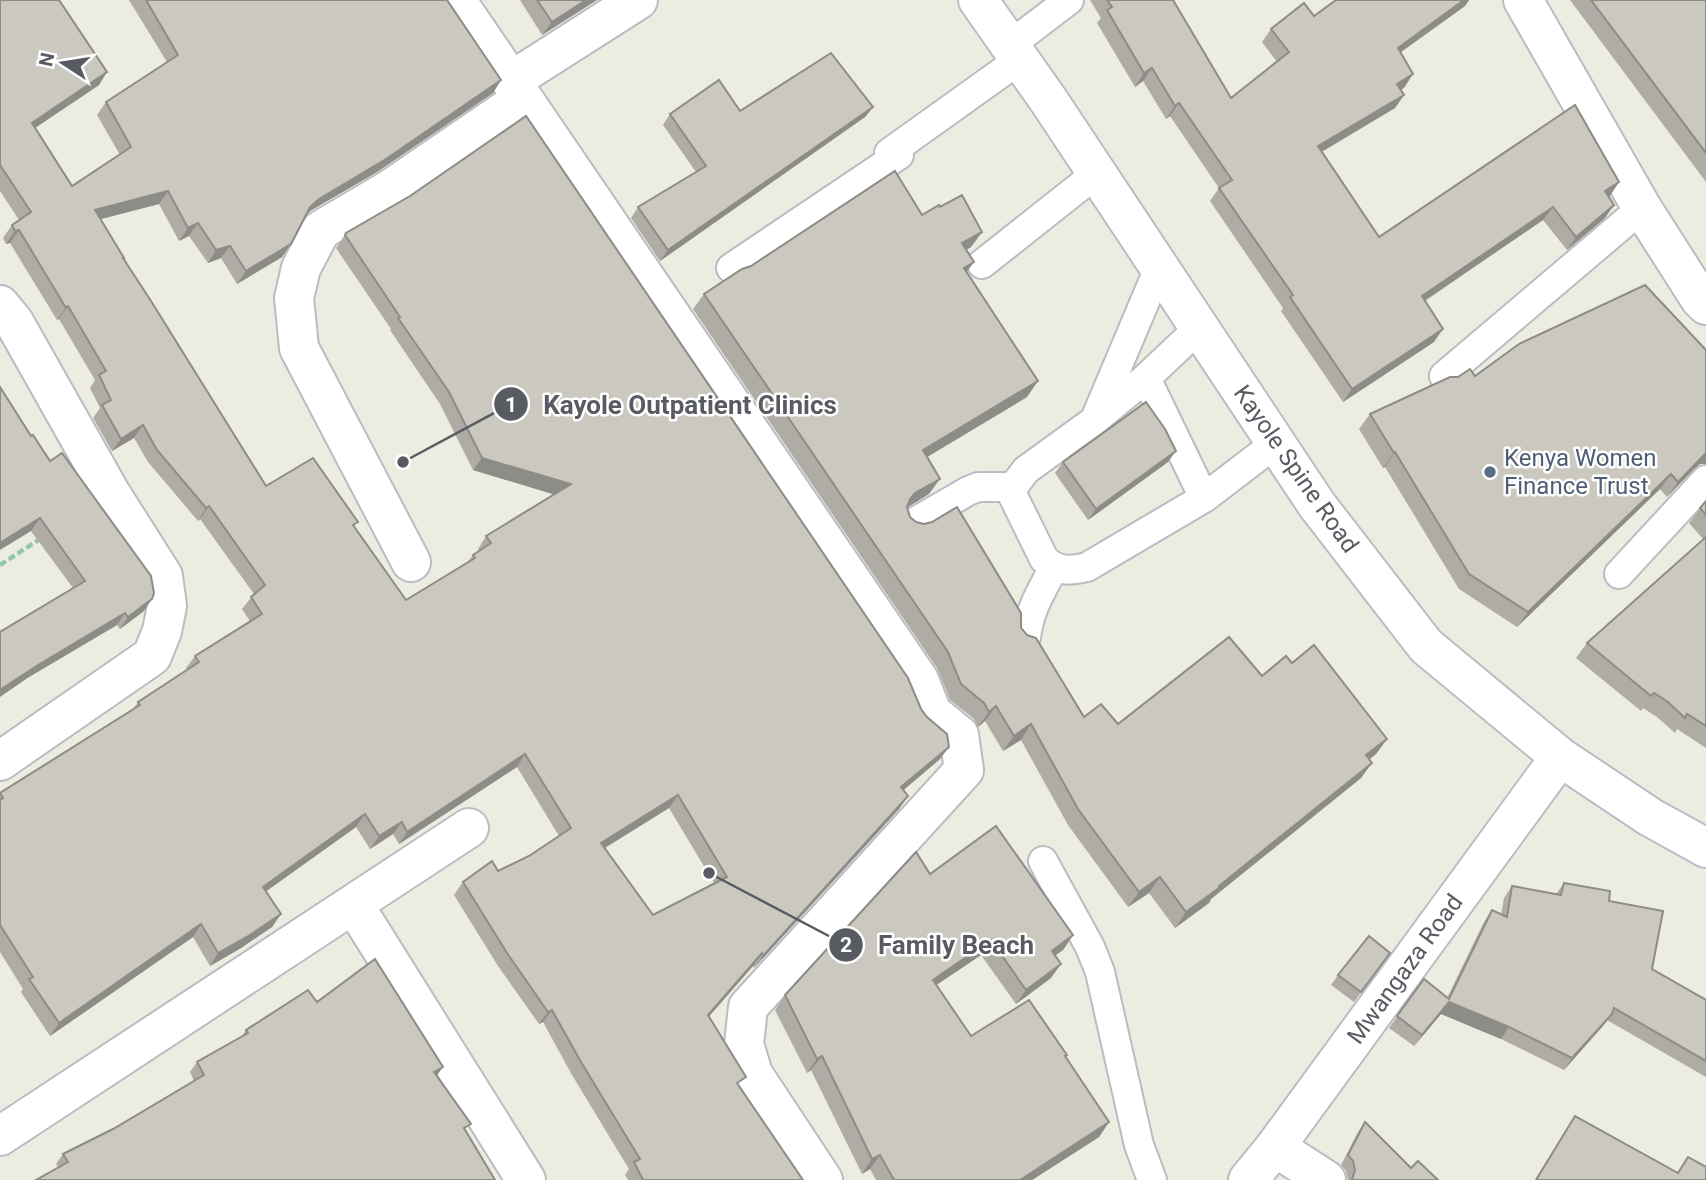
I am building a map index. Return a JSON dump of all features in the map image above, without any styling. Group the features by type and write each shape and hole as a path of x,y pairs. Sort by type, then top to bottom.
{"street":[{"path":"456,0 919,680 932,713 959,735 964,770 748,1006 744,1044 753,1074 823,1180"},
{"path":"411,562 299,348 294,298 301,268 321,230 389,190 516,90 638,0"},
{"name":"Kayole Spine Road","path":"978,0 1049,101 1317,505 1426,646 1560,757 1650,817 1706,848"},
{"path":"1523,0 1642,208 1704,299"},
{"path":"0,305 14,322 111,494 163,576 167,606 162,631 152,656 0,761"},
{"name":"Mwangaza Road","path":"1248,1180 1275,1147 1560,757"},
{"path":"0,1136 469,828"},
{"path":"354,905 526,1180"},
{"path":"1275,1147 1326,1180"}],"lane":[{"path":"731,268 899,155 889,153 1014,52 1069,0"},
{"path":"982,264 1097,173"},
{"path":"1444,376 1642,208"},
{"path":"1095,420 1159,268"},
{"path":"1199,327 1146,378 1095,420 1026,470 1013,487 1013,496 1044,559 1063,570 1087,566 1204,498 1276,443"},
{"path":"1146,378 1204,498"},
{"path":"1619,574 1706,480"},
{"path":"913,523 978,487 1013,487"},
{"path":"1026,637 1034,604 1054,567"},
{"path":"1043,861 1090,947 1100,972 1139,1145 1152,1180"}],"path":[{"path":"0,565 44,537"}],"building":[{"path":"0,0 59,0 107,72 32,123 72,186 131,147 106,102 178,55 146,0 447,0 501,80 386,159 319,199 310,207 291,244 246,271 230,246 216,250 198,223 188,228 168,191 95,210 266,486 313,458 358,522 353,525 406,600 475,558 473,555 491,543 486,536 571,484 482,458 449,392 345,235 410,196 526,116 908,678 921,709 947,734 949,747 901,787 908,796 708,1015 746,1077 737,1083 803,1180 643,1180 634,1162 640,1159 552,1010 548,1012 463,882 492,861 498,871 529,856 571,828 525,754 407,832 402,822 379,836 365,814 263,887 281,914 218,953 201,924 59,1023 29,979 33,977 0,925 0,800 3,798 0,793 140,705 138,702 199,662 195,656 262,614 251,597 265,585 209,506 206,508 157,450 143,425 121,439 102,405 111,400 99,375 106,371 19,230 15,231 12,225 31,212 0,165","holes":["678,795 727,877 653,915 601,843"]},
{"path":"537,0 586,0 552,22"},
{"path":"1107,0 1173,0 1231,98 1289,52 1271,29 1304,3 1314,16 1336,0 1464,0 1398,48 1413,74 1397,84 1404,95 1318,146 1379,237 1575,105 1619,182 1605,191 1614,205 1576,237 1553,207 1422,296 1443,329 1352,389 1290,297 1293,295 1219,188 1232,180 1179,103 1175,106 1152,68 1144,73 1107,10 1112,7"},
{"path":"1591,0 1706,0 1706,153"},
{"path":"831,53 873,107 668,250 638,207 706,166 670,114 719,80 740,111"},
{"path":"895,171 922,215 962,195 982,232 962,243 974,262 964,268 1038,381 923,450 940,479 915,493 910,499 907,507 910,517 924,524 957,507 1021,613 1021,628 1027,635 1036,638 1084,717 1101,704 1118,724 1229,637 1262,676 1286,656 1292,663 1314,645 1387,739 1366,755 1372,763 1186,912 1160,877 1139,892 1078,809 1031,724 1014,736 996,706 989,712 984,703 961,684 948,652 704,294"},
{"path":"1645,285 1706,350 1706,453 1678,482 1671,474 1528,612 1469,574 1370,414 1450,377 1458,377 1470,369 1475,376 1519,344"},
{"path":"0,387 50,461 62,453 151,576 154,593 152,599 128,617 125,613 0,690 0,632 85,581 40,518 0,543"},
{"path":"1146,402 1165,429 1176,451 1096,509 1063,462"},
{"path":"1706,501 1706,515 1700,508"},
{"path":"1706,537 1706,726 1687,714 1685,718 1654,693 1651,696 1587,643"},
{"path":"996,826 1073,935 1052,951 1061,964 1026,990 991,940 933,980 971,1036 1029,1000 1109,1122 1020,1180 894,1180 880,1155 872,1159 822,1056 817,1059 785,995 916,852 930,874"},
{"path":"1564,883 1610,891 1609,901 1663,911 1652,969 1706,1000 1706,1061 1614,1008 1612,1014 1572,1058 1509,1027 1449,1002 1422,1035 1397,1016 1424,979 1449,999 1492,910 1507,917 1512,886 1561,895"},
{"path":"1369,936 1390,953 1361,992 1338,975"},
{"path":"375,959 443,1067 434,1072 471,1124 464,1128 495,1180 36,1180 68,1162 63,1154 113,1129 204,1075 197,1062 248,1033 246,1030 308,990 317,1002"},
{"path":"1575,1116 1678,1173 1688,1157 1706,1167 1706,1180 1536,1180"},
{"path":"1365,1122 1411,1168 1418,1161 1438,1180 1352,1180 1355,1170 1348,1155"}],"place":[{"name":"Kayole Outpatient Clinics","path":"403,462"},
{"name":"Kenya Women Finance Trust","path":"1490,472"},
{"name":"Family Beach","path":"709,873"}]}
